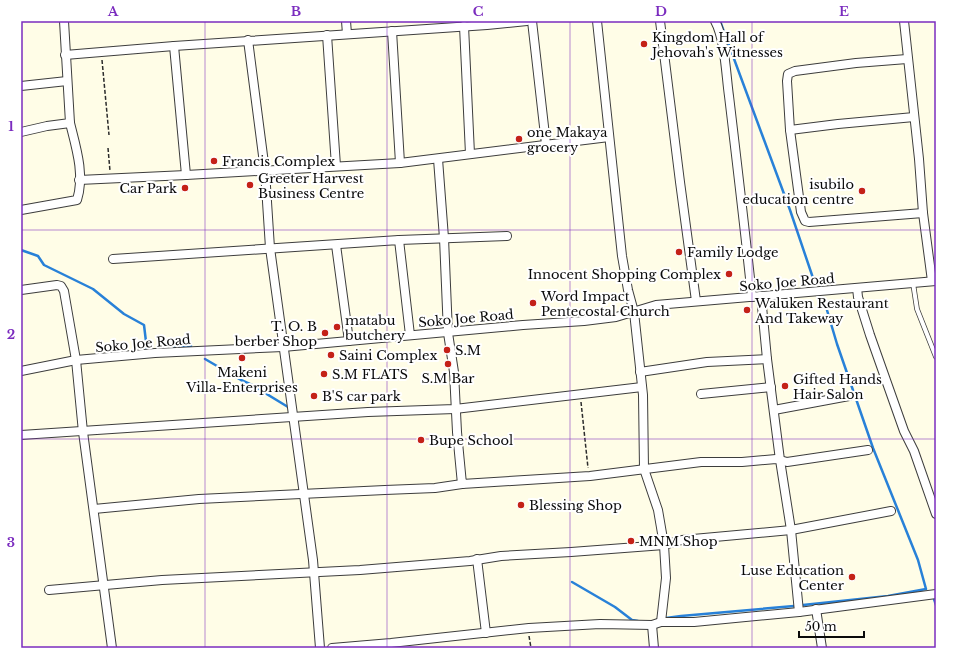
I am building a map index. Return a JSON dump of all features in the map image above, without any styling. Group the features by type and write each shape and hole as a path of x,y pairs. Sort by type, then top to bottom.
{"street":[{"path":"21,210 77,200 79,180 78,155 70,123 64,21"},
{"path":"346,21 347,34"},
{"path":"65,55 248,40 527,21"},
{"path":"532,21 546,144"},
{"path":"597,21 622,256 628,290 634,312 642,387 644,469 658,510 664,545 666,578 661,622"},
{"path":"660,21 696,301"},
{"path":"715,21 719,28 723,52 752,297"},
{"path":"904,21 923,213 934,281"},
{"path":"464,26 470,154"},
{"path":"392,31 400,163"},
{"path":"328,35 336,166"},
{"path":"248,40 265,171 270,248 304,495 320,648"},
{"path":"174,46 186,175"},
{"path":"907,59 856,63 795,71 788,74 787,81 790,130 801,212 805,221 809,222 923,213"},
{"path":"21,86 67,81"},
{"path":"790,130 914,117"},
{"path":"21,132 47,126 70,123"},
{"path":"79,180 400,163 609,137"},
{"path":"438,159 444,238 448,333 454,372 455,409 462,484"},
{"path":"113,259 399,240 506,236"},
{"path":"399,240 410,335"},
{"path":"336,245 348,341"},
{"name":"Soko Joe Road","path":"21,371 76,360 155,353 283,347 523,325 584,321 616,317 656,305 934,281"},
{"path":"21,290 57,285 61,286 64,291 76,360 83,432 112,648"},
{"path":"857,288 858,297 870,335 904,431 914,451 936,514"},
{"path":"761,296 767,359 791,530 799,612"},
{"path":"640,372 706,362 767,359"},
{"path":"21,435 368,412 455,409 642,387"},
{"path":"701,394 771,388"},
{"path":"774,410 849,396"},
{"path":"94,509 199,499 436,488 462,484 588,476 701,462 742,462 776,459 787,462 868,450"},
{"path":"49,590 162,580 368,569 501,556 664,545 682,540 791,530 891,511"},
{"path":"477,559 486,633"},
{"path":"332,648 392,646 529,628 600,624 652,625 661,622 694,622 799,612 936,594"},
{"path":"816,609 822,648"},
{"path":"652,625 654,648"}],"lane":[{"path":"913,283 917,309 936,356"}],"path":[{"path":"102,52 109,135"},
{"path":"108,148 111,179"},
{"path":"581,395 588,476"},
{"path":"529,628 530,648"}],"waterway":[{"path":"720,21 790,210 813,278"},
{"path":"21,250 38,256 44,265 93,289 124,314 144,325 148,350"},
{"path":"803,605 888,596 926,589 918,560 873,448 837,344 824,300"},
{"path":"173,348 191,346"},
{"path":"205,359 288,407"},
{"path":"572,582 615,607 632,620 638,621"},
{"path":"934,599 936,605"},
{"path":"666,618 794,606"}],"place":[{"name":"Kingdom Hall of Jehovah's Witnesses","path":"644,44"},
{"name":"one Makaya grocery","path":"519,139"},
{"name":"Francis Complex","path":"214,161"},
{"name":"Greeter Harvest Business Centre","path":"250,185"},
{"name":"Car Park","path":"185,188"},
{"name":"isubilo education centre","path":"862,191"},
{"name":"Family Lodge","path":"679,252"},
{"name":"Innocent Shopping Complex","path":"729,274"},
{"name":"Word Impact Pentecostal Church","path":"533,303"},
{"name":"Waluken Restaurant And Takeway","path":"747,310"},
{"name":"matabu butchery","path":"337,327"},
{"name":"T. O. B berber Shop","path":"325,333"},
{"name":"S.M","path":"447,350"},
{"name":"Saini Complex","path":"331,355"},
{"name":"Makeni Villa-Enterprises","path":"242,358"},
{"name":"S.M Bar","path":"448,364"},
{"name":"S.M FLATS","path":"324,374"},
{"name":"Gifted Hands Hair Salon","path":"785,386"},
{"name":"B'S car park","path":"314,396"},
{"name":"Bupe School","path":"421,440"},
{"name":"Blessing Shop","path":"521,505"},
{"name":"MNM Shop","path":"631,541"},
{"name":"Luse Education Center","path":"852,577"}]}
